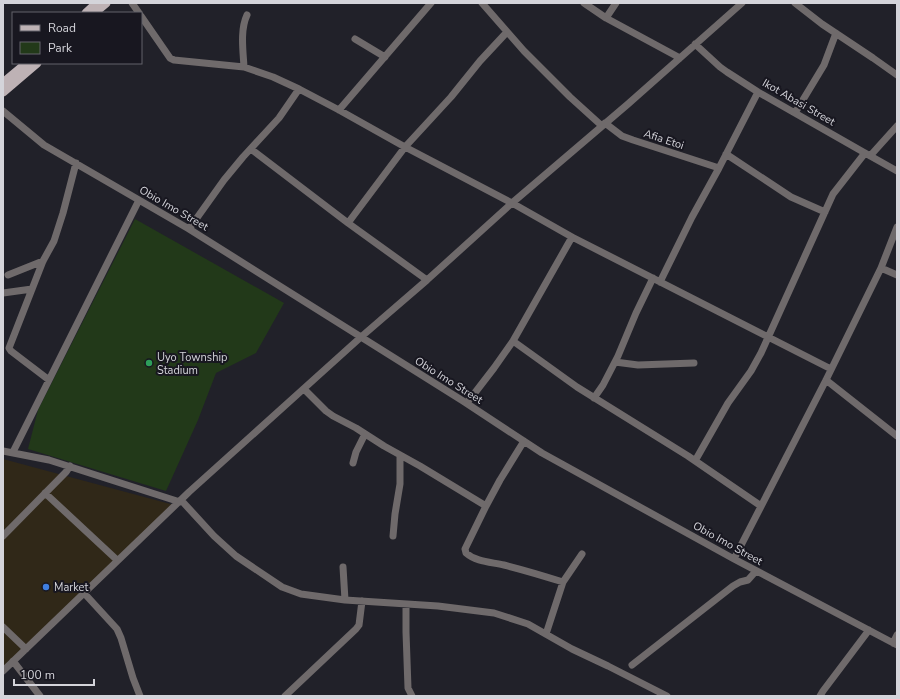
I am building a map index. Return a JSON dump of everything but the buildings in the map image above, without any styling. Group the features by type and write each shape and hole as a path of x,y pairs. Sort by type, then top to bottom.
{"main road":[{"path":"94,6 106,3"},
{"path":"3,83 26,64"},
{"path":"3,92 36,64"}],"street":[{"path":"132,3 138,12"},
{"path":"339,110 431,3"},
{"name":"Afia Etoi","path":"482,3 524,51 570,97 604,125 622,136 719,168"},
{"path":"584,3 606,18 680,58"},
{"path":"606,18 616,3"},
{"path":"795,3 822,24 897,75"},
{"path":"3,671 181,500 512,203 680,58 737,4"},
{"path":"244,67 243,37 244,22 247,15"},
{"path":"142,17 170,58 174,60 244,67 273,77 299,89 512,203 572,237 831,368"},
{"path":"348,223 405,147 451,97 480,61 507,32"},
{"path":"795,113 824,65 836,33"},
{"path":"355,39 385,57"},
{"name":"Ikot Abasi Street","path":"695,44 720,67 758,92 897,171"},
{"path":"189,229 224,180 279,118 299,89"},
{"path":"594,398 615,362 634,317 657,280 692,217 758,92"},
{"name":"Obio Imo Street","path":"3,111 44,145 189,229 467,403 542,453 756,571 895,644"},
{"path":"695,461 728,403 751,371 761,353 833,194 867,155 897,126"},
{"path":"251,149 348,223 427,280"},
{"path":"726,154 791,197 825,212"},
{"path":"49,380 9,348 43,260 54,241 76,163"},
{"path":"13,452 139,200"},
{"path":"734,559 826,380 881,268 897,227"},
{"path":"467,403 513,341 572,237"},
{"path":"8,275 43,260"},
{"path":"881,268 897,275"},
{"path":"3,293 32,289"},
{"path":"513,341 570,383 695,461 761,506"},
{"path":"615,362 638,365 694,363"},
{"path":"826,380 897,436"},
{"path":"304,389 326,411 486,506"},
{"path":"354,464 356,452 365,434"},
{"path":"524,441 486,506 466,549 466,553 478,559 563,582"},
{"path":"3,451 49,460 180,502 181,500"},
{"path":"393,536 400,484 400,455"},
{"path":"3,536 66,472 70,466"},
{"path":"45,493 118,560"},
{"path":"181,500 214,536 231,551 282,587 301,594 345,600 438,606 494,613 528,624 572,649 667,696"},
{"path":"546,634 563,582 582,554"},
{"path":"343,567 345,600"},
{"path":"632,665 733,586 750,578 756,571"},
{"path":"84,593 117,629 140,696"},
{"path":"285,696 356,628 359,624 362,601"},
{"path":"406,604 408,688 412,696"},
{"path":"3,627 26,649"},
{"path":"820,696 869,630"},
{"path":"895,644 897,635"},
{"path":"13,661 40,696"}],"shaded area":[{"name":"Market","path":"3,459 174,505 3,670"}],"green space":[{"name":"Uyo Township Stadium","path":"135,219 284,303 256,353 216,373 198,420 166,491 28,449 38,410"}],"place":[{"name":"Uyo Township Stadium","path":"149,363"},
{"name":"Market","path":"46,587"}]}
